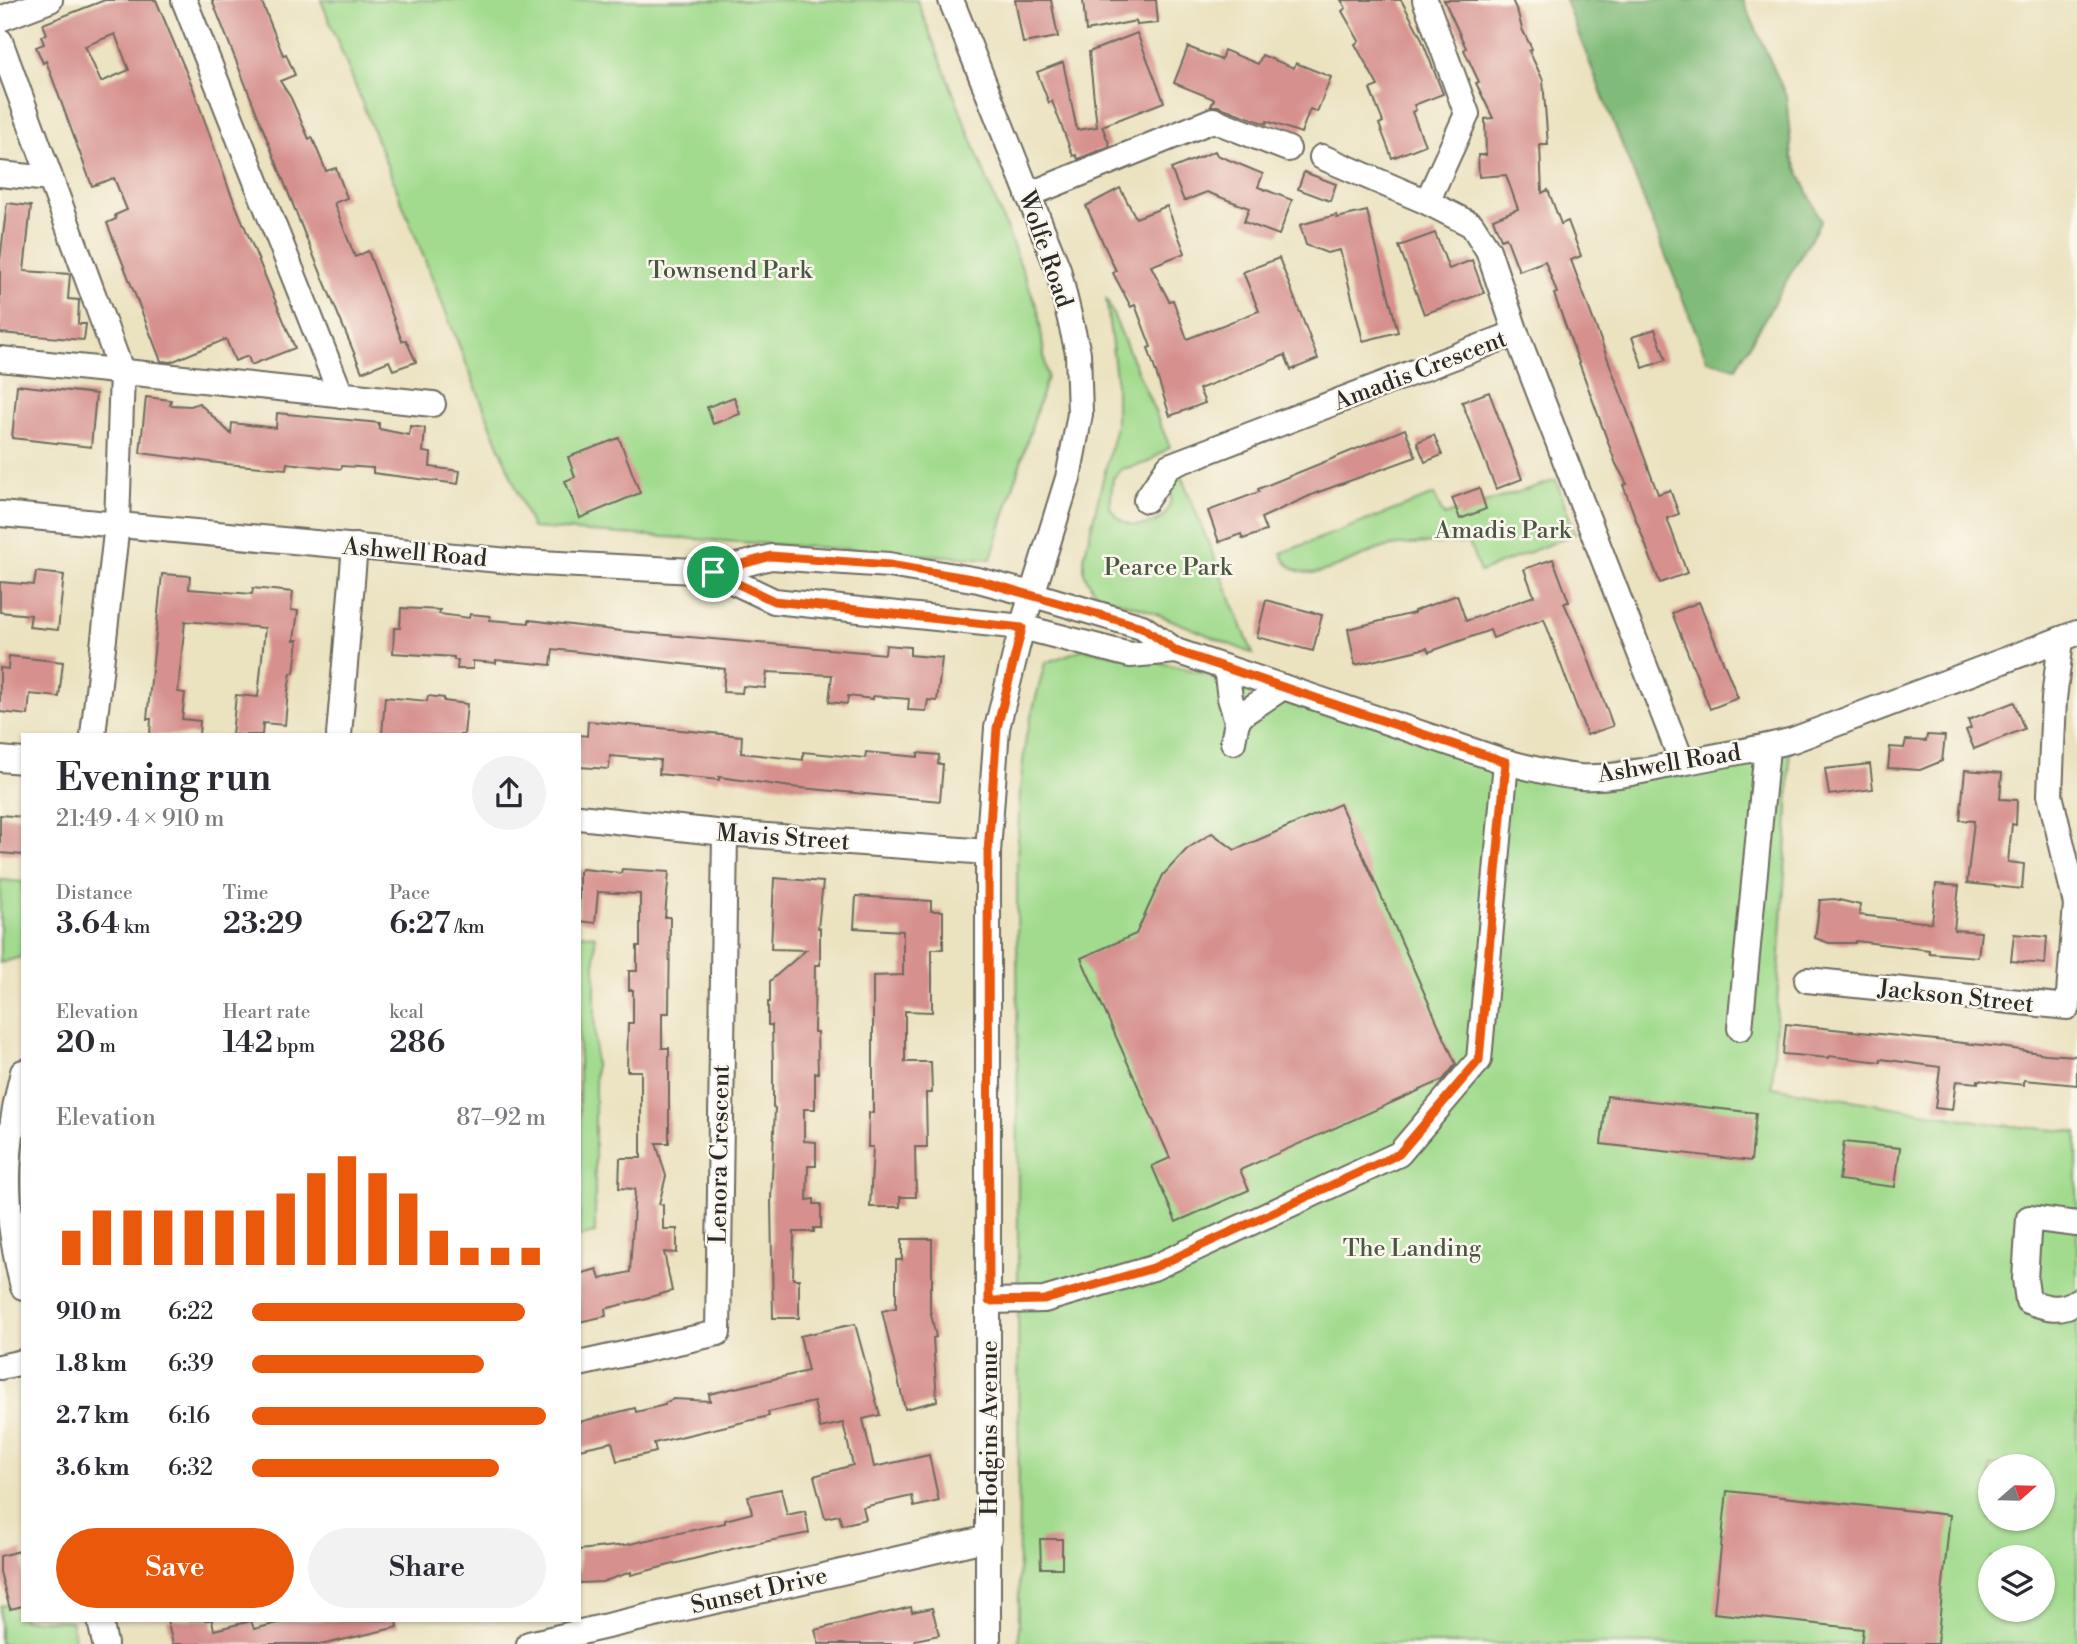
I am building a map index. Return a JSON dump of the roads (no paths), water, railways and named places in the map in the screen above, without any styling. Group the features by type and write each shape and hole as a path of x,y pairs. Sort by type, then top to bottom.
{"street":[{"path":"0,19 50,0"},
{"path":"184,0 341,395"},
{"name":"Wolfe Road","path":"951,0 1058,269 1078,353 1080,414 1068,478 1022,628"},
{"path":"1424,0 1467,114 1427,202"},
{"path":"0,41 122,373 117,524 93,733"},
{"path":"1028,195 1213,120 1288,149"},
{"path":"1322,157 1427,202 1472,225 1488,250 1516,333"},
{"path":"0,174 51,179"},
{"name":"Amadis Crescent","path":"1146,500 1169,466 1516,333 1682,762"},
{"path":"0,359 433,404"},
{"name":"Ashwell Road","path":"0,514 521,562 713,572 771,556 889,565 978,580 1142,627 1176,651 1506,762 1554,774 1581,777 1606,777 1766,748 2069,636"},
{"path":"339,733 355,547"},
{"name":"Ashwell Road","path":"713,572 774,601 1022,628 1130,655 1176,651"},
{"name":"Hodgins Avenue","path":"988,1644 988,852 997,728 1022,628"},
{"name":"Jackson Street","path":"1807,980 2068,1007 2076,904 2050,795 2054,699 2069,636"},
{"path":"1226,668 1235,732 1244,713 1283,687"},
{"path":"1740,1028 1766,748"},
{"path":"0,759 21,761"},
{"path":"989,1301 1044,1300 1153,1268 1399,1154 1479,1060 1506,762"},
{"name":"Mavis Street","path":"581,817 725,833 988,852"},
{"name":"Lenora Crescent","path":"581,1364 718,1332 725,833"},
{"path":"14,1086 6,1170 8,1212 21,1277"},
{"path":"2077,1224 2029,1218 2025,1279 2028,1301 2046,1308 2068,1307 2077,1301"},
{"path":"0,1367 21,1362"},
{"name":"Sunset Drive","path":"528,1644 989,1538"},
{"path":"100,1622 105,1644"}],"park label":[{"name":"Townsend Park","path":"730,270"},
{"name":"Amadis Park","path":"1503,530"},
{"name":"Pearce Park","path":"1168,567"},
{"name":"The Landing","path":"1412,1248"}]}
